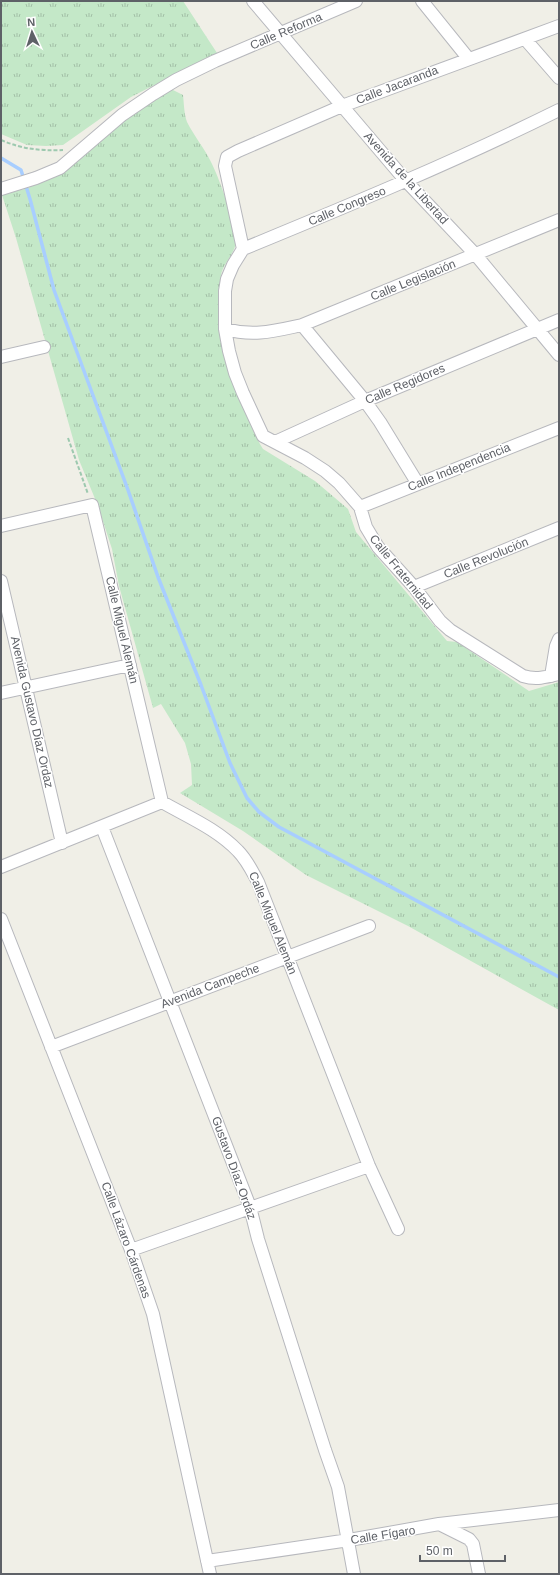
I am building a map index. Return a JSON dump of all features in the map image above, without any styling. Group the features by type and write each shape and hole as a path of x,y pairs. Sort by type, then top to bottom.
{"street":[{"name":"Avenida de la Libertad","path":"253,1 406,181 475,254 559,355"},
{"name":"Calle Reforma","path":"1,189 36,178 60,168 122,115 153,94 215,61 356,1"},
{"path":"422,1 468,58"},
{"name":"Calle Jacaranda","path":"243,249 225,166 227,158 238,151 342,106 468,58 559,26"},
{"path":"525,39 559,78"},
{"name":"Calle Congreso","path":"243,249 406,181 502,138 559,110"},
{"name":"Calle Legislación","path":"225,329 248,334 265,333 302,325 559,220"},
{"name":"Calle Fraternidad","path":"243,249 233,265 227,279 225,291 225,329 229,351 242,393 263,436 305,458 325,471 343,487 360,507 366,527 371,537 414,587 440,621 450,630 524,676 538,678 555,675"},
{"name":"Calle Regidores","path":"275,442 365,401 559,320"},
{"path":"302,325 365,401 380,422 418,484"},
{"path":"1,358 44,347"},
{"name":"Calle Independencia","path":"360,507 559,428"},
{"path":"1,526 92,505"},
{"name":"Calle Miguel Alemán","path":"92,505 162,802 220,835 238,851 249,865 258,882 288,957 369,1166 398,1229"},
{"name":"Calle Revolución","path":"414,587 559,528"},
{"name":"Avenida Gustavo Díaz Ordaz","path":"1,581 62,843"},
{"path":"555,675 556,646 559,639"},
{"path":"1,693 130,665"},
{"path":"1,867 162,802"},
{"name":"Gustavo Díaz Ordáz","path":"102,827 250,1207 258,1239 338,1487 349,1540 354,1574"},
{"name":"Calle Lázaro Cárdenas","path":"1,919 131,1250 153,1314 210,1574"},
{"name":"Avenida Campeche","path":"51,1047 369,926"},
{"path":"131,1250 369,1166"},
{"name":"Calle Fígaro","path":"207,1561 349,1540 439,1524 559,1510"},
{"path":"439,1524 469,1539 473,1544 479,1574"}],"path":[{"path":"1,140 16,146 42,150 82,149"},
{"path":"68,438 92,505"}],"green space":[{"path":"1,1 183,1 217,53 131,97 63,145 27,145 1,134"},
{"path":"171,89 183,95 187,122 212,164 223,190 232,221 236,244 224,266 221,275 219,293 220,329 227,363 233,380 263,449 315,481 348,509 356,532 447,641 457,642 529,691 559,682 559,1010 408,926 306,875 243,831 180,793 192,785 191,764 185,743 161,704 153,708 119,586 112,549 98,506 79,460 16,238 2,195 28,188 69,168 119,123"}],"waterway":[{"path":"1,158 21,170 54,290 128,490 158,577 230,763 247,798 259,812 279,827 559,977"}]}
